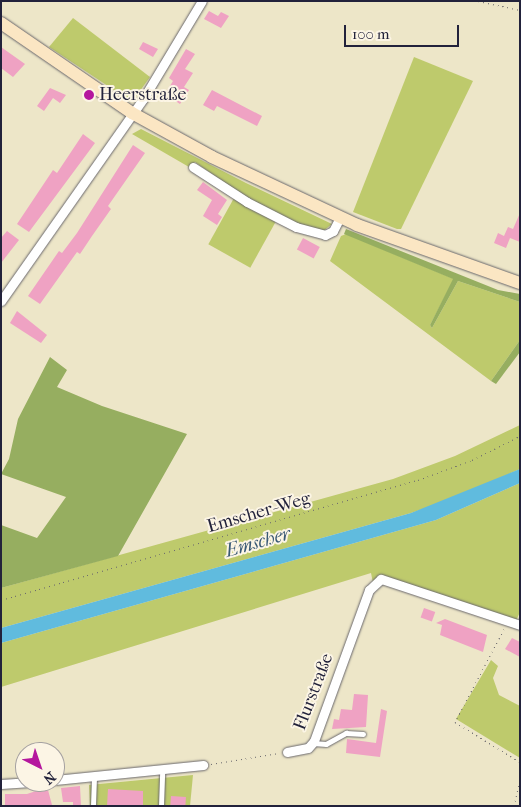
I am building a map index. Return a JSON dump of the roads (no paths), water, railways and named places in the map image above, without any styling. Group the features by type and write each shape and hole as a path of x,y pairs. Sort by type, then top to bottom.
{"main road":[{"path":"1,23 132,113 212,157 340,217 449,260 520,283"}],"street":[{"path":"1,301 132,113 202,1"},
{"path":"193,167 246,202 296,227 325,235 333,231 340,217"},
{"name":"Flurstraße","path":"287,752 308,748 312,743 373,583 387,578 507,624 520,625"},
{"path":"65,779 203,765"},
{"path":"1,784 15,783"}],"lane":[{"path":"312,743 326,744 346,733 363,734"},
{"path":"161,806 162,770"},
{"path":"93,806 94,776"}],"water":[{"path":"520,469 520,483 436,520 1,643 1,628 411,513"}],"place":[{"name":"Heerstraße","path":"89,95"}],"water label":[{"name":"Emscher","path":"258,543"}]}
